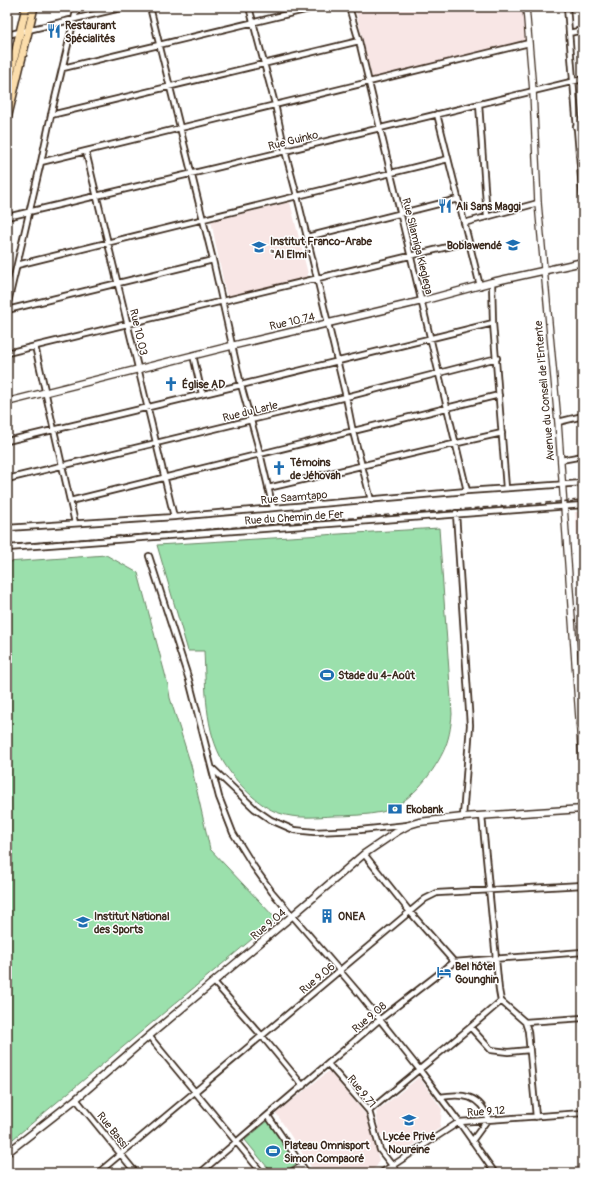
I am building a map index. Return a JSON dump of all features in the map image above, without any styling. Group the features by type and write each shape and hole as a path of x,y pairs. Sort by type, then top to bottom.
{"main road":[{"path":"7,88 26,7"},
{"path":"7,119 34,7"},
{"name":"Rue 10.74","path":"7,402 193,355 422,301 492,282 544,272 583,262"},
{"name":"Rue 9.04","path":"7,1153 76,1099 364,854 382,841 409,825 420,822 463,817 583,809"}],"street":[{"path":"77,7 30,211 16,264 7,309 213,260"},
{"path":"7,35 125,7"},
{"path":"150,7 213,260 231,346 260,453 273,508"},
{"path":"249,7 263,64 275,104 285,151 346,397 353,432 371,500"},
{"path":"63,68 317,7"},
{"name":"Rue Silamiga Kieglega","path":"349,7 359,41 467,491"},
{"name":"Avenue du Conseil de l'Entente","path":"526,7 533,91 538,203 558,422 582,734 583,774"},
{"path":"567,7 576,127 582,170 583,202"},
{"path":"569,33 583,30"},
{"path":"51,115 359,41"},
{"path":"41,162 529,43"},
{"name":"Rue Guinko","path":"7,217 192,174 583,79"},
{"path":"479,104 487,216"},
{"path":"437,114 480,286"},
{"path":"576,127 583,125"},
{"name":"Rue 10.03","path":"86,152 138,369 158,443 174,516"},
{"path":"16,264 448,158"},
{"path":"307,237 458,198"},
{"path":"464,223 538,203"},
{"path":"7,353 468,242"},
{"path":"492,282 493,323 497,358 506,488"},
{"path":"7,441 493,323"},
{"path":"35,346 75,523"},
{"path":"193,355 202,394"},
{"name":"Rue du Larle","path":"7,479 346,397 497,358"},
{"path":"70,501 499,395"},
{"path":"558,422 583,416"},
{"path":"268,488 502,433"},
{"path":"560,460 583,456"},
{"name":"Rue Saamtapo","path":"7,528 273,508 562,483 583,483"},
{"name":"Rue du Chemin de Fer","path":"7,548 456,513 583,505"},
{"path":"456,513 470,725 463,817"},
{"path":"149,556 189,680 220,797 233,833 254,867 272,892 419,1069 495,1173"},
{"path":"212,768 255,809 271,820 294,830 314,832 360,830 409,825"},
{"path":"482,816 501,1000 524,1022 528,1031 536,1116"},
{"path":"364,854 410,912 454,962 496,960 583,952"},
{"name":"Rue 9.06","path":"98,1173 340,972 425,899 437,893 583,885"},
{"name":"Rue 9.08","path":"200,1173 379,1020 454,962"},
{"path":"214,982 262,1036 303,1086"},
{"path":"369,1111 471,1028 501,1000"},
{"path":"524,1022 583,1018"},
{"path":"471,1028 491,1050 508,1052 530,1050"},
{"path":"149,1036 262,1173"},
{"name":"Rue 9.71","path":"328,1064 369,1111 380,1150 398,1173"},
{"path":"440,1097 459,1095 477,1101 484,1109 488,1119 472,1141"},
{"name":"Rue Bassi","path":"76,1099 136,1173"},
{"name":"Rue 9.12","path":"381,1173 459,1122 583,1113"},
{"path":"268,1116 307,1173"},
{"path":"290,1173 302,1166"}],"shaded area":[{"path":"355,7 525,7 528,40 372,78"},
{"name":"Institut Franco-Arabe \"Al Elmi\"","path":"290,202 308,274 307,278 230,297 226,294 211,221"},
{"path":"575,512 583,512 583,611"},
{"path":"329,1071 366,1115 379,1160 377,1166 367,1173 315,1173 276,1113"},
{"name":"Lycée Privé Noureine","path":"419,1077 442,1109 440,1128 397,1156 379,1131 376,1112"}],"green space":[{"name":"Stade du 4-Août","path":"439,528 452,714 447,743 438,761 426,779 410,796 401,803 382,812 352,816 299,817 285,815 271,810 256,799 234,778 217,750 209,723 207,708 204,651 188,651 157,545"},
{"path":"106,555 138,573 168,685 170,698 191,765 210,849 276,919 7,1144 7,562"},
{"name":"Plateau Omnisport Simon Compaoré","path":"270,1119 298,1163 282,1173 272,1173 245,1140"}],"railway":[{"path":"7,545 583,500"}],"place":[{"name":"Restaurant Spécialités","path":"54,31"},
{"name":"Ali Sans Maggi","path":"445,206"},
{"name":"Boblawendé","path":"513,245"},
{"name":"Institut Franco-Arabe \"Al Elmi\"","path":"259,247"},
{"name":"Église AD","path":"171,384"},
{"name":"Témoins de Jéhovah","path":"279,468"},
{"name":"Stade du 4-Août","path":"327,675"},
{"name":"Ekobank","path":"395,809"},
{"name":"ONEA","path":"327,916"},
{"name":"Institut National des Sports","path":"83,922"},
{"name":"Bel hôtel Gounghin","path":"444,972"},
{"name":"Lycée Privé Noureine","path":"409,1120"},
{"name":"Plateau Omnisport Simon Compaoré","path":"273,1151"}]}
